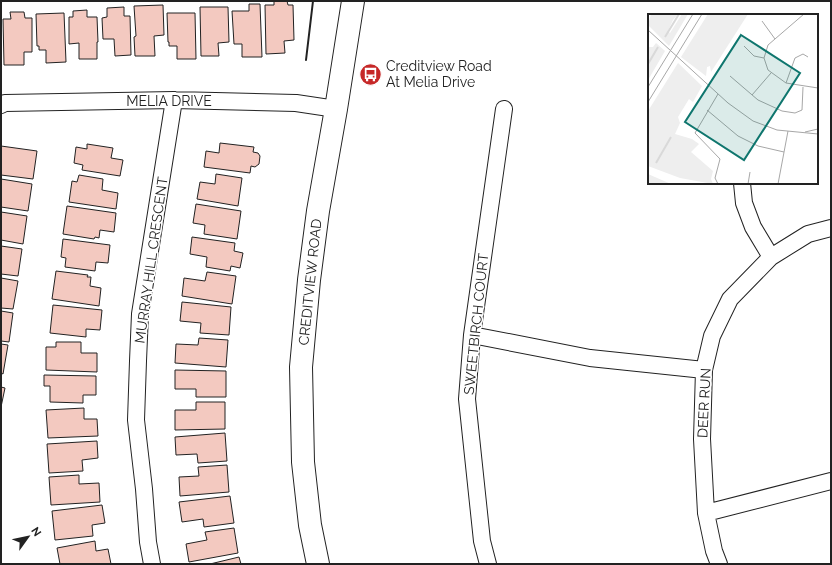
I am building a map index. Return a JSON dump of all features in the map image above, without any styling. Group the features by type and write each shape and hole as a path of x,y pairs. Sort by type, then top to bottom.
{"main road":[{"name":"CREDITVIEW ROAD","path":"318,564 310,525 303,462 302,367 309,280 318,211 353,1"}],"street":[{"name":"MELIA DRIVE","path":"1,105 5,103 174,100 296,103 336,109"},
{"name":"MURRAY HILL CRESCENT","path":"152,564 148,542 144,489 136,420 140,314 174,100"},
{"name":"SWEETBIRCH COURT","path":"488,564 482,541 467,399 472,335 504,109"},
{"path":"742,184 744,203 752,227 771,257"},
{"name":"DEER RUN","path":"719,564 714,551 706,513 702,439 704,370 712,336 730,299 771,257 808,234 831,228"},
{"path":"472,335 590,358 704,370"},
{"path":"706,513 831,481"}],"building":[{"path":"274,1 287,1 288,5 293,5 294,40 284,41 285,53 266,54 265,5 274,5"},
{"path":"249,4 260,4 262,57 242,57 242,44 234,44 232,11 249,11"},
{"path":"163,5 164,35 154,36 155,56 135,56 134,37 136,36 134,6"},
{"path":"124,7 124,16 130,16 131,55 115,56 114,39 103,39 102,18 107,17 107,8"},
{"path":"200,7 228,7 229,42 218,43 219,56 201,56"},
{"path":"87,10 87,17 97,17 97,59 79,59 79,43 69,44 69,17 73,17 73,11"},
{"path":"10,12 24,12 25,18 32,18 32,52 24,52 24,65 4,65 3,19 11,19"},
{"path":"64,13 66,62 46,63 46,50 39,50 39,46 37,46 36,14"},
{"path":"167,13 195,13 196,59 177,59 177,46 169,46 168,42"},
{"path":"220,143 254,147 253,152 258,153 260,156 259,164 255,167 251,166 250,173 204,167 206,151 219,153"},
{"path":"87,144 113,148 111,158 123,160 120,176 82,170 83,165 74,163 76,147 87,149"},
{"path":"1,146 37,151 33,179 1,175"},
{"path":"216,174 242,178 238,206 197,199 200,182 215,184"},
{"path":"79,175 103,179 102,190 118,193 116,209 69,202 72,181 77,182"},
{"path":"1,179 32,184 28,211 1,207"},
{"path":"196,204 241,211 237,239 204,234 205,225 193,223"},
{"path":"67,206 116,213 114,232 100,230 99,238 95,237 94,239 63,234"},
{"path":"1,212 27,216 23,244 1,240"},
{"path":"192,237 235,243 234,251 243,253 240,268 231,266 230,271 206,267 207,257 190,254"},
{"path":"63,239 110,245 108,263 96,262 95,271 65,267 66,258 61,257"},
{"path":"1,246 22,249 18,276 1,274"},
{"path":"56,271 88,275 87,277 91,277 90,286 101,288 99,306 52,299"},
{"path":"207,272 236,276 232,304 182,296 184,278 205,281"},
{"path":"1,278 18,281 13,309 1,308"},
{"path":"182,302 231,307 229,335 200,333 201,323 180,321"},
{"path":"53,305 102,310 100,330 86,329 86,337 50,333"},
{"path":"1,311 13,313 9,342 1,341"},
{"path":"199,338 228,340 226,367 175,363 176,344 198,345"},
{"path":"56,342 81,342 81,353 97,353 97,372 46,370 46,347 56,347"},
{"path":"1,344 8,345 3,374 1,373"},
{"path":"175,370 226,371 226,397 196,397 196,389 175,389"},
{"path":"44,375 96,376 96,395 83,395 83,403 50,402 50,386 44,386"},
{"path":"1,387 5,388 1,407"},
{"path":"196,402 225,402 225,429 175,430 175,410 196,410"},
{"path":"84,408 84,419 97,419 98,436 48,438 46,410"},
{"path":"225,433 227,461 198,463 197,454 176,455 175,437"},
{"path":"97,441 98,458 82,460 83,471 49,473 47,444"},
{"path":"227,465 229,492 180,496 179,477 199,476 198,467"},
{"path":"79,475 79,484 99,483 100,502 51,505 49,477"},
{"path":"230,496 234,523 204,527 203,519 182,522 179,502"},
{"path":"102,505 105,523 92,525 93,536 55,540 52,511"},
{"path":"234,528 238,553 189,562 186,544 207,540 205,532"},
{"path":"95,541 96,551 108,549 111,564 60,564 57,548"},
{"path":"239,557 241,564 210,564"}],"wall":[{"path":"306,60 313,1"}],"place":[{"name":"Creditview Road At Melia Drive","path":"370,74"}]}
